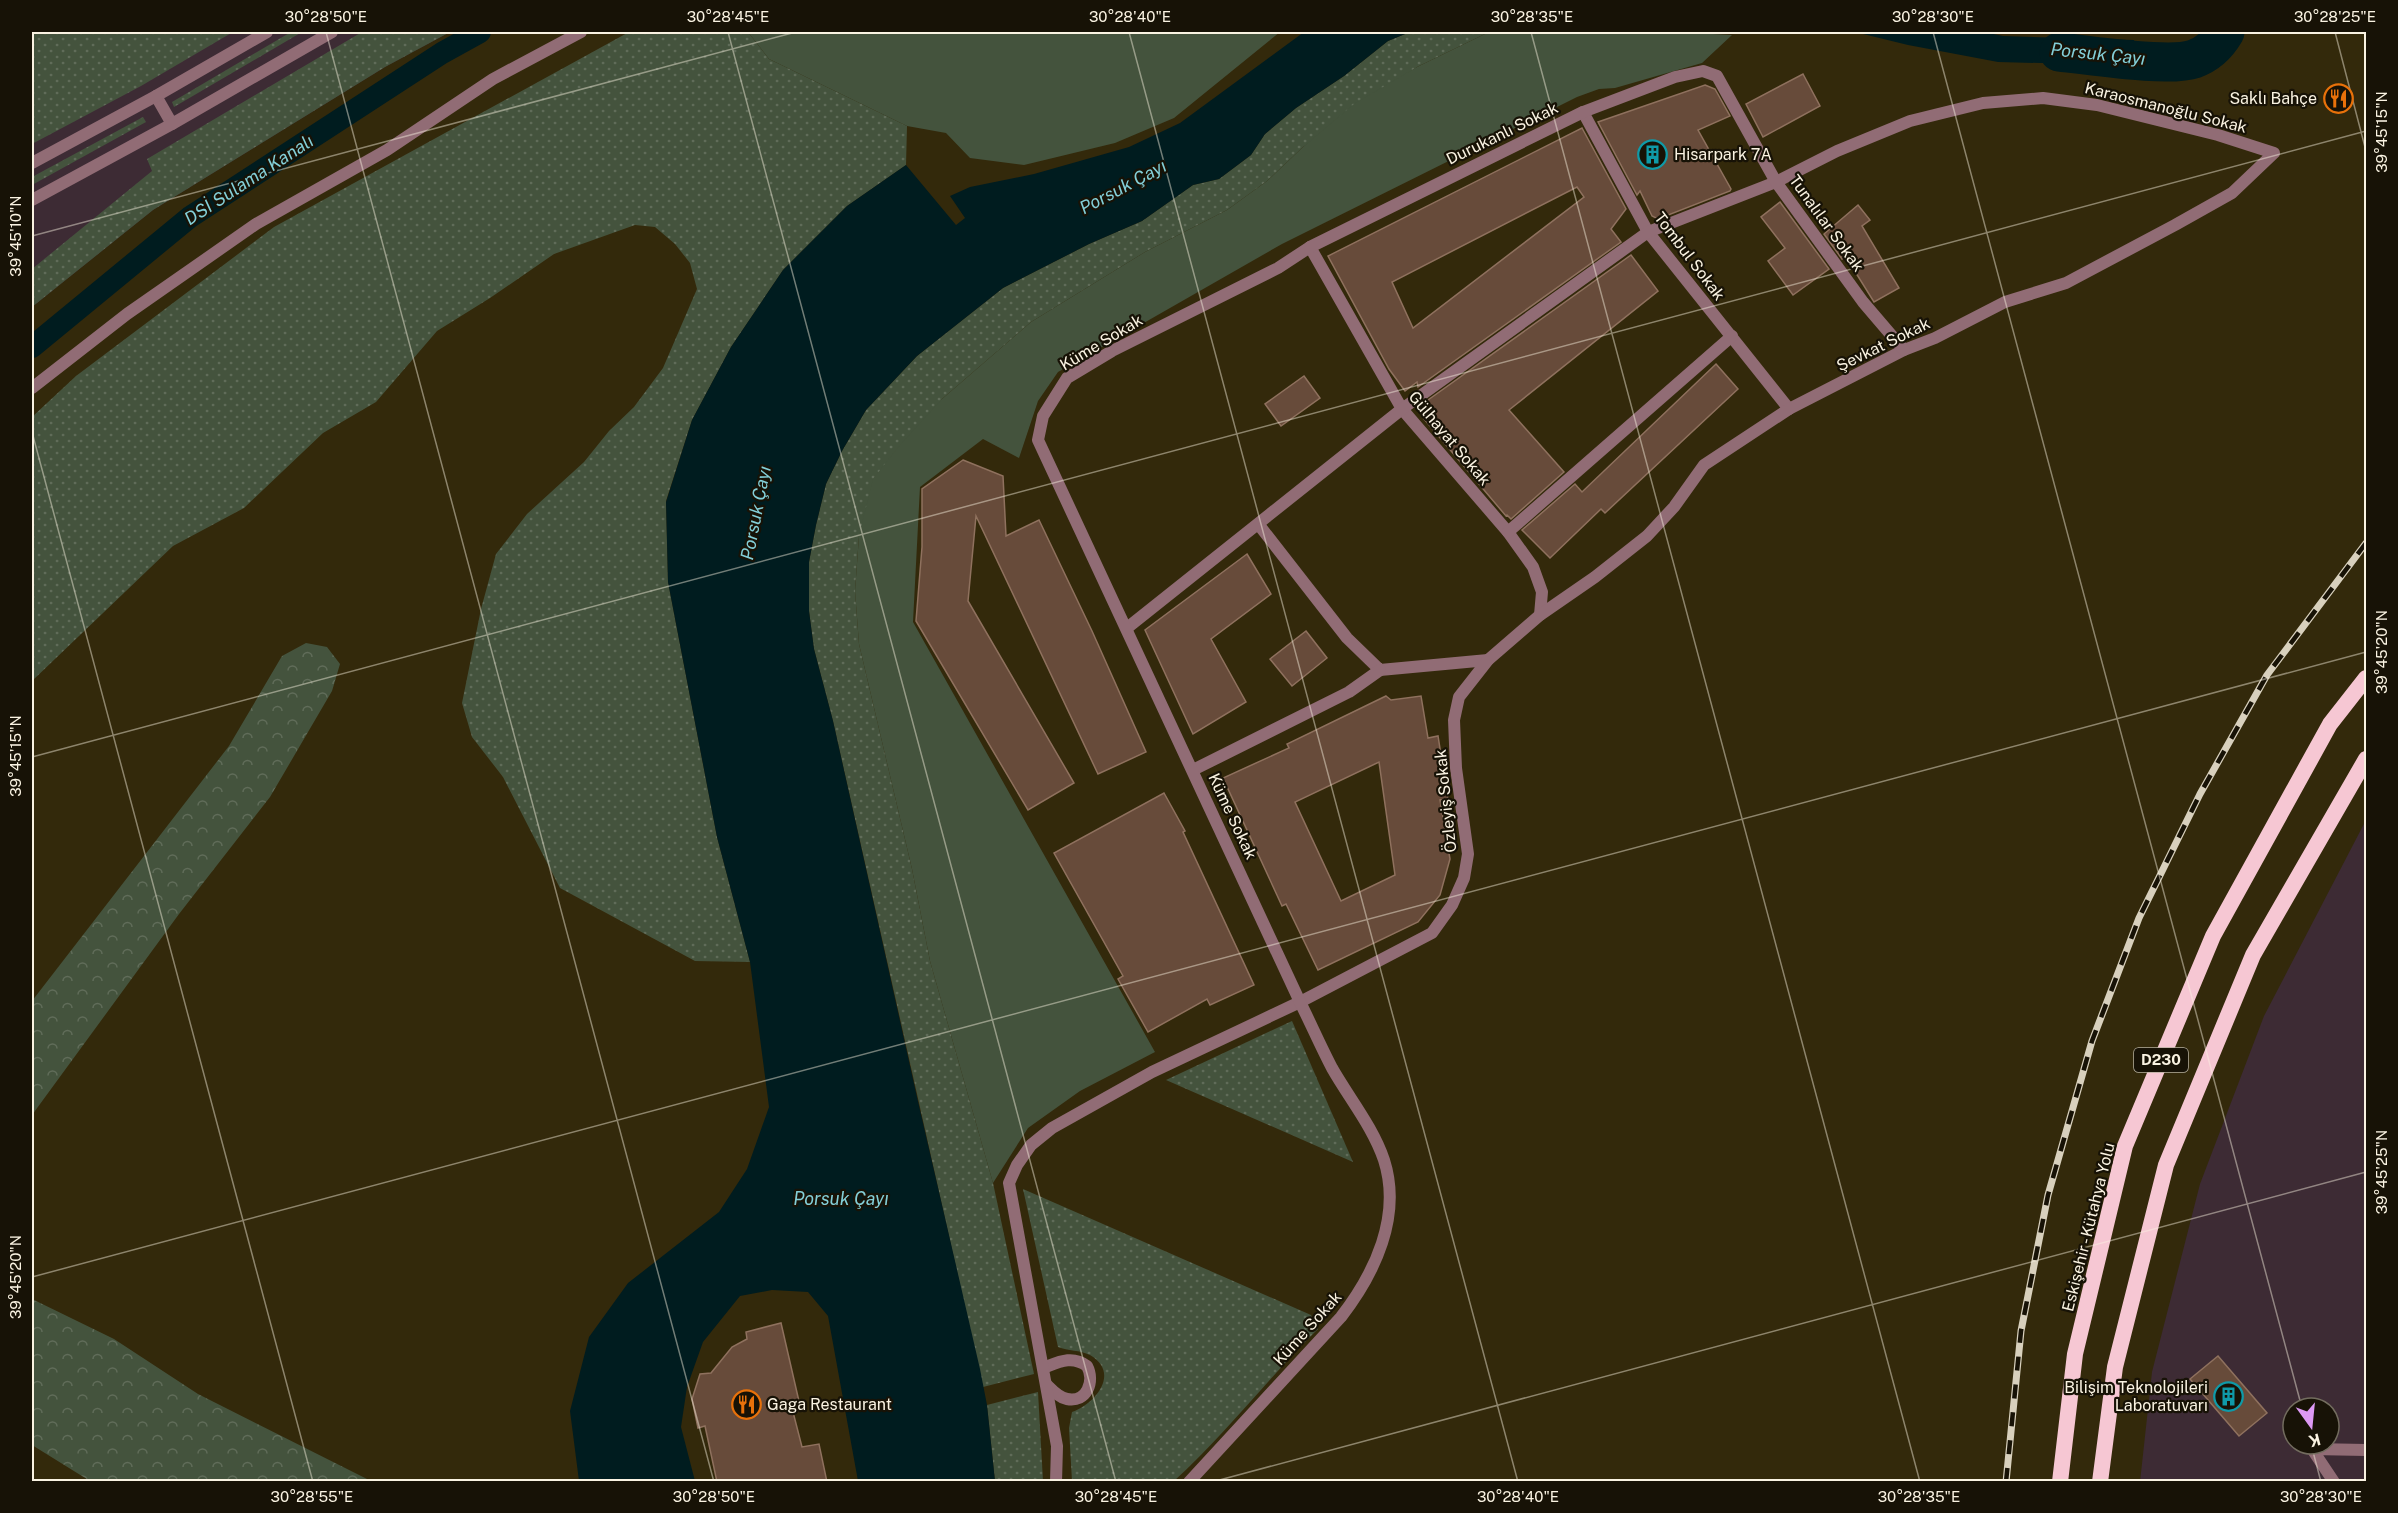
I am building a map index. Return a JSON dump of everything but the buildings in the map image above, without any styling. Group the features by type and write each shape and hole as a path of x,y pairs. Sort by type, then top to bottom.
{"highway":[{"name":"Eskişehir - Kütahya Yolu","path":"2060,1482 2075,1354 2125,1146 2213,936 2330,724 2367,678"},
{"name":"D230","path":"2100,1482 2115,1367 2166,1165 2253,955 2367,759"}],"street":[{"path":"32,163 156,96 267,32"},
{"path":"32,200 172,124 332,32"},
{"path":"32,388 127,314 256,224 387,150 493,79 581,32"},
{"name":"Durukanlı Sokak","path":"1310,248 1583,112 1675,77 1703,71 1717,76"},
{"name":"Tunalılar Sokak","path":"1717,76 1776,182 1863,302 1904,350"},
{"path":"156,96 172,124"},
{"name":"Karaosmanoğlu Sokak","path":"1127,627 1259,525 1402,409 1648,232 1776,182 1837,151 1910,121 1983,103 2043,98 2097,105 2218,135 2274,153"},
{"name":"Tombul Sokak","path":"1583,112 1648,232 1789,409"},
{"name":"Şevkat Sokak","path":"1540,615 1595,577 1647,536 1674,507 1704,465 1789,409 1904,350 1935,338 2005,302 2066,283 2232,193 2274,153"},
{"name":"Gülhayat Sokak","path":"1310,248 1402,409 1508,531 1533,567 1542,592 1540,615"},
{"name":"Küme Sokak","path":"1190,1482 1341,1317 1364,1283 1382,1246 1388,1213 1389,1185 1384,1159 1370,1130 1332,1067 1300,1002 1038,440 1043,416 1067,378 1112,351 1278,268 1310,248"},
{"path":"1508,531 1732,336"},
{"path":"1259,525 1347,638 1380,670"},
{"name":"Özleyiş Sokak","path":"1043,1368 1009,1183 1017,1165 1026,1152 1052,1128 1152,1072 1300,1002 1432,933 1452,905 1464,878 1468,854 1456,768 1454,720 1459,697 1488,660 1540,615"},
{"path":"1193,770 1349,692 1380,670 1488,660"},
{"path":"1047,1385 1059,1396 1071,1400 1083,1396 1091,1379 1087,1366 1075,1360 1068,1359 1043,1368 1057,1446 1056,1482"},
{"path":"2334,1482 2312,1449 2367,1450"}],"shaded area":[{"path":"32,32 450,32 385,67 153,210 32,307"},
{"path":"2366,820 2366,1481 2140,1482 2152,1372 2200,1184 2264,1016"}],"green space":[{"path":"32,32 233,32 141,86 32,144"},
{"path":"291,32 302,32 174,107 172,102"},
{"path":"362,32 450,32 385,67 153,210 32,307 32,269 152,171 147,159"},
{"path":"629,32 748,32 769,59 907,126 906,165 847,206 783,270 731,347 692,420 666,501 668,582 717,837 750,962 695,961 560,888 503,777 472,737 462,703 481,609 496,554 527,514 584,462 609,431 634,407 663,368 697,289 690,263 675,244 655,227 635,225 554,254 437,331 376,402 323,433 244,508 173,546 32,681 32,417 76,376 274,227"},
{"path":"748,32 1280,32 1174,118 1115,143 1024,165 970,158 946,133 907,126 769,59"},
{"path":"1410,32 1489,32 1417,67 1303,147 1267,181 1227,210 1145,252 1031,322 942,399 859,536 855,591 859,644 912,869 930,961 993,1183 1034,1374 983,1387 833,721 814,649 809,611 809,562 826,484 866,410 917,356 1003,288 1089,244 1142,221 1193,185 1219,179 1251,155 1265,134 1296,108 1344,76 1388,41"},
{"path":"1489,32 1675,32 1732,35 1702,63 1615,88 1599,89 1577,97 1282,244 1058,372 1038,401 1019,458 983,439 920,487 913,622 1155,1052 1080,1091 1028,1128 993,1183 930,961 912,869 859,644 855,591 859,536 873,479 942,399 1031,322 1145,252 1227,210 1267,181 1354,104 1417,67"},
{"path":"143,117 146,122 32,185 32,177"},
{"path":"306,643 327,647 340,664 332,691 270,797 179,914 32,1115 32,1001 229,746 282,656"},
{"path":"1292,1021 1353,1162 1166,1080"},
{"path":"1023,1189 1311,1315 1318,1329 1211,1445 1174,1481 1072,1481 1069,1428 1072,1412 1081,1408 1096,1395 1104,1379 1104,1370 1099,1362 1090,1355 1058,1347"},
{"path":"32,1299 114,1339 198,1394 371,1481 90,1481 32,1445"},
{"path":"1038,1392 1043,1481 995,1481 987,1405"}],"water":[{"name":"Porsuk Çayı","path":"1304,32 1410,32 1388,41 1344,76 1296,108 1265,134 1251,155 1219,179 1193,185 1142,221 1089,244 1003,288 917,356 866,410 826,484 816,525 809,562 809,611 814,649 833,721 980,1369 987,1405 995,1481 858,1481 828,1316 808,1292 772,1290 740,1296 703,1342 687,1387 681,1427 695,1481 579,1481 570,1411 589,1337 628,1283 719,1212 747,1169 769,1107 750,962 717,837 668,582 666,502 692,420 731,347 783,270 847,206 906,165 956,225 965,218 950,196 970,187 1034,174 1129,147 1180,123"},
{"name":"Porsuk Çayı","path":"1834,32 1984,32 2003,36 2134,40 2137,52 2077,64 1998,62 1859,33"}],"waterway":[{"name":"DSİ Sulama Kanalı","path":"32,347 190,217 442,53 480,32"},
{"name":"Porsuk Çayı","path":"2059,52 2148,62 2182,61 2194,59 2208,51 2225,32"}],"railway":[{"path":"2006,1482 2021,1331 2048,1195 2092,1041 2139,918 2200,794 2267,675 2366,543"}],"place":[{"name":"Saklı Bahçe","path":"2338,98"},
{"name":"Hisarpark 7A","path":"1653,154"},
{"name":"Bilişim Teknolojileri Laboratuvarı","path":"2229,1396"},
{"name":"Gaga Restaurant","path":"746,1404"}]}
